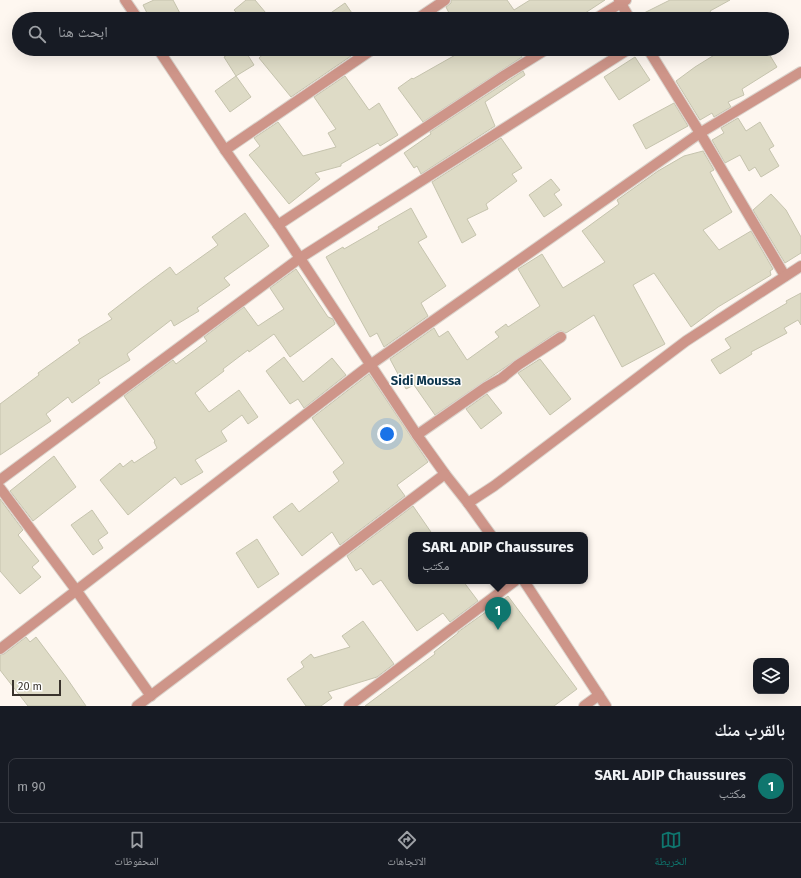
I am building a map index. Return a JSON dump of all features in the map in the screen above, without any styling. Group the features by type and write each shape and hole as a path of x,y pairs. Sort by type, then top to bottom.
{"street":[{"path":"125,0 133,12"},
{"path":"427,12 445,0"},
{"path":"606,12 622,1 627,12"},
{"path":"163,56 417,434 489,532"},
{"path":"225,150 363,56"},
{"path":"278,226 536,56"},
{"path":"0,480 300,258 618,56"},
{"path":"652,56 785,276"},
{"path":"0,649 370,365 700,133 801,72"},
{"path":"468,503 494,486 686,341 801,266"},
{"path":"417,434 561,337"},
{"path":"137,706 445,474"},
{"path":"0,488 76,590 151,696"},
{"path":"349,706 511,584"},
{"path":"526,584 606,706"},
{"path":"584,706 599,695"}],"building":[{"path":"154,0 173,0 179,12 146,12 143,5"},
{"path":"246,0 255,0 265,12 236,12 234,10"},
{"path":"451,0 507,0 514,10 530,0 605,0 587,12 448,12 446,7 451,3"},
{"path":"670,0 730,0 711,12 646,12"},
{"path":"345,3 351,12 332,12"},
{"path":"248,56 254,65 236,76 224,57"},
{"path":"261,56 351,56 291,97 259,58"},
{"path":"454,56 522,57 423,122 398,88 412,78 413,79"},
{"path":"713,56 770,56 777,67 742,89 744,95 728,102 731,107 714,117 712,113 700,120 676,81"},
{"path":"635,57 650,80 619,100 604,77"},
{"path":"523,71 525,75 485,102 495,126 421,174 417,166 414,168 404,153 431,134 430,132"},
{"path":"236,76 251,97 230,112 215,91"},
{"path":"345,76 369,110 379,103 398,135 380,146 378,143 341,164 341,166 315,173 320,179 289,204 249,155 260,146 254,138 278,122 303,156 336,147 328,133 336,129 314,97"},
{"path":"674,103 688,126 646,149 633,125"},
{"path":"738,118 746,131 760,122 774,146 769,149 779,166 761,177 755,167 749,171 740,155 725,163 712,140 724,133 721,128"},
{"path":"501,138 522,168 512,174 517,181 486,204 488,209 467,219 476,235 462,243 432,182"},
{"path":"703,151 714,170 710,172 732,212 703,230 719,250 751,231 773,269 770,271 771,275 718,307 691,327 654,273 633,285 665,344 622,367 594,315 566,333 561,331 557,332 435,415 414,385 406,389 390,359 434,328 439,337 448,331 467,360 499,337 495,332 506,324 508,327 540,306 518,269 542,254 563,288 605,262 582,231 619,204 617,200 658,171 684,156"},
{"path":"551,179 560,190 554,194 562,205 544,217 529,195"},
{"path":"771,194 786,210 801,237 801,253 785,263 753,210"},
{"path":"411,208 427,237 418,242 446,286 421,303 428,316 384,347 377,333 370,337 326,257 343,247 344,249 379,229 378,227"},
{"path":"245,213 269,246 224,278 230,285 197,308 199,311 174,326 171,320 127,354 130,360 98,380 100,383 72,403 68,397 46,414 51,421 0,455 0,404 39,375 38,373 80,343 78,340 112,319 108,314 170,267 176,275 218,245 212,237"},
{"path":"296,269 328,317 333,319 335,324 290,357 274,334 249,352 248,350 195,393 209,412 239,390 258,417 248,424 242,415 221,431 227,441 195,460 203,472 181,485 175,477 128,515 100,480 120,463 123,467 132,460 134,463 157,448 154,442 155,441 124,396 173,360 176,364 207,341 204,337 244,307 258,326 284,309 270,288"},
{"path":"801,293 801,325 798,320 784,328 787,333 751,352 752,354 720,374 711,360 731,348 725,339 787,303 786,301"},
{"path":"284,357 303,382 332,358 346,375 304,408 298,399 290,404 266,371"},
{"path":"540,359 571,399 550,415 518,373"},
{"path":"369,374 428,462 397,485 405,496 340,545 332,532 302,556 273,517 292,503 299,512 339,481 333,472 344,463 312,418"},
{"path":"487,394 502,413 481,429 466,409"},
{"path":"54,456 76,487 33,521 10,491"},
{"path":"0,499 23,530 18,535 39,561 32,567 41,577 20,594 0,571"},
{"path":"413,506 431,532 408,532 408,584 465,584 478,601 450,622 443,613 417,631 381,580 373,585 361,568 356,571 347,556"},
{"path":"92,510 108,533 98,540 103,548 93,555 71,525"},
{"path":"257,539 279,574 258,588 236,553"},
{"path":"508,596 577,689 554,706 365,706 435,654 434,652 458,632"},
{"path":"363,621 394,664 377,677 328,692 332,698 321,706 306,706 287,679 304,667 301,662 311,654 314,658 350,647 342,636"},
{"path":"26,637 30,642 36,637 86,706 28,706 0,670 0,655 4,654"}],"place":[{"name":"SARL ADIP Chaussures","path":"498,630"}],"district":[{"name":"Sidi Moussa","path":"426,380"}]}
